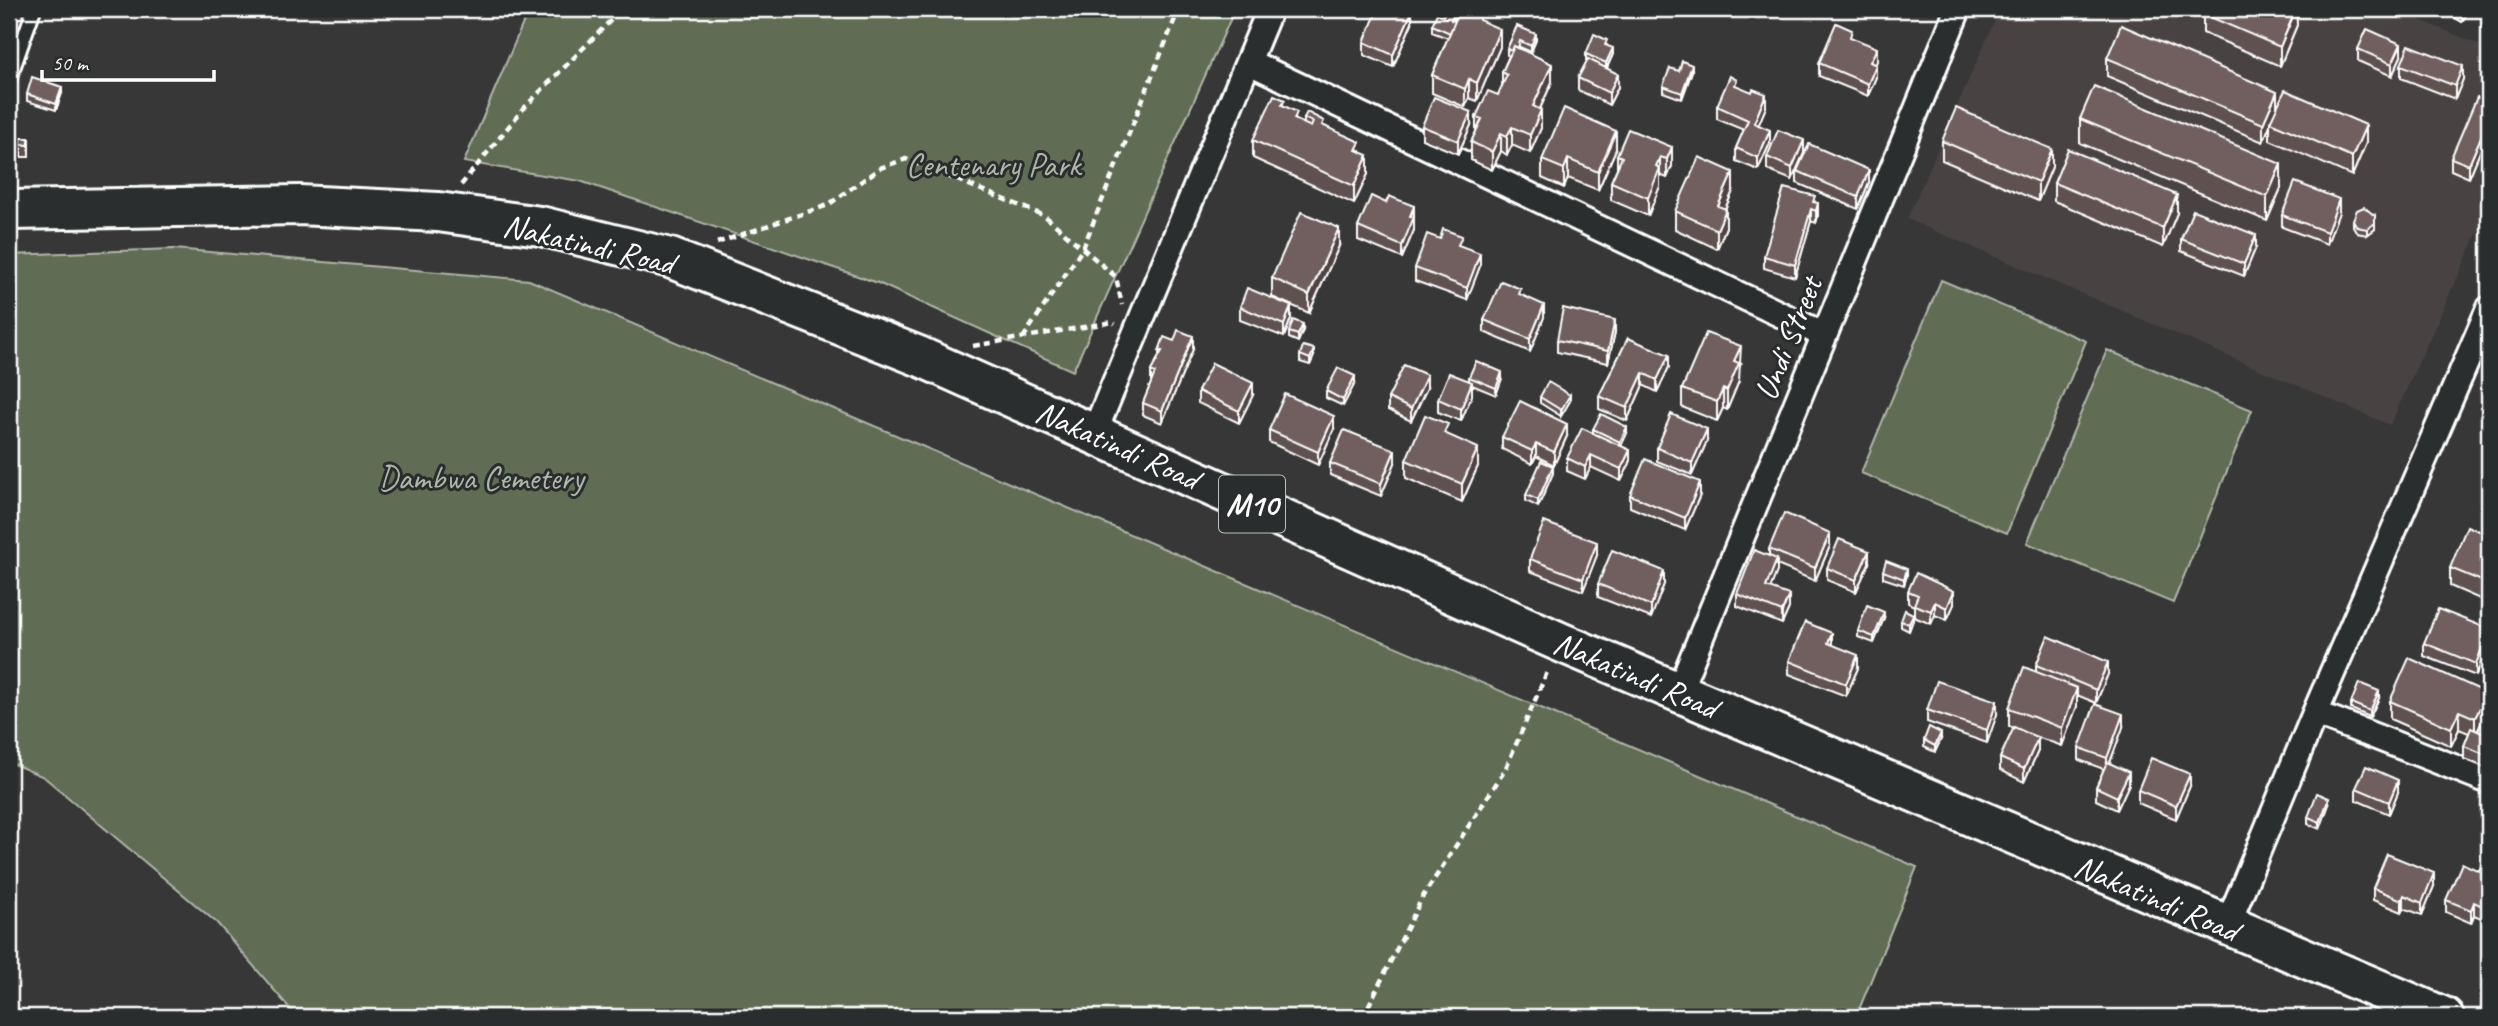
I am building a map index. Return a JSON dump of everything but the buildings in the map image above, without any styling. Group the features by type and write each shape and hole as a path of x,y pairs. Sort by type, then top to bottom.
{"highway":[{"name":"Nakatindi Road","path":"9,210 299,205 438,212 540,226 670,258 921,357 1560,642 2444,1017"}],"street":[{"path":"1094,433 1270,9"},
{"name":"Undi Street","path":"1678,693 1958,9"},
{"path":"1249,62 1824,335"},
{"path":"2227,926 2315,713 2489,309"},
{"path":"2315,713 2489,781"}],"lane":[{"path":"9,80 34,9"}],"path":[{"path":"438,212 523,109 622,9"},
{"path":"1023,338 1083,248 1180,9"},
{"path":"670,258 828,205 880,168 906,159 1045,216 1116,277 1122,305 1113,322"},
{"path":"1113,322 1131,349"},
{"path":"921,357 1113,322"},
{"path":"1363,1017 1423,898 1506,769 1560,642"}],"shaded area":[{"path":"2000,9 2394,9 2489,49 2489,208 2390,425 1907,219"}],"green space":[{"name":"Centenary Park","path":"529,9 1235,9 1073,371 878,283 580,181 464,162"},
{"name":"Dambwa Cemetery","path":"174,249 529,280 1917,867 1856,1017 297,1017 217,923 44,777 9,762 9,255"},
{"path":"1941,280 2086,341 2007,533 1861,473"},
{"path":"2107,350 2252,410 2173,603 2027,543"}]}
